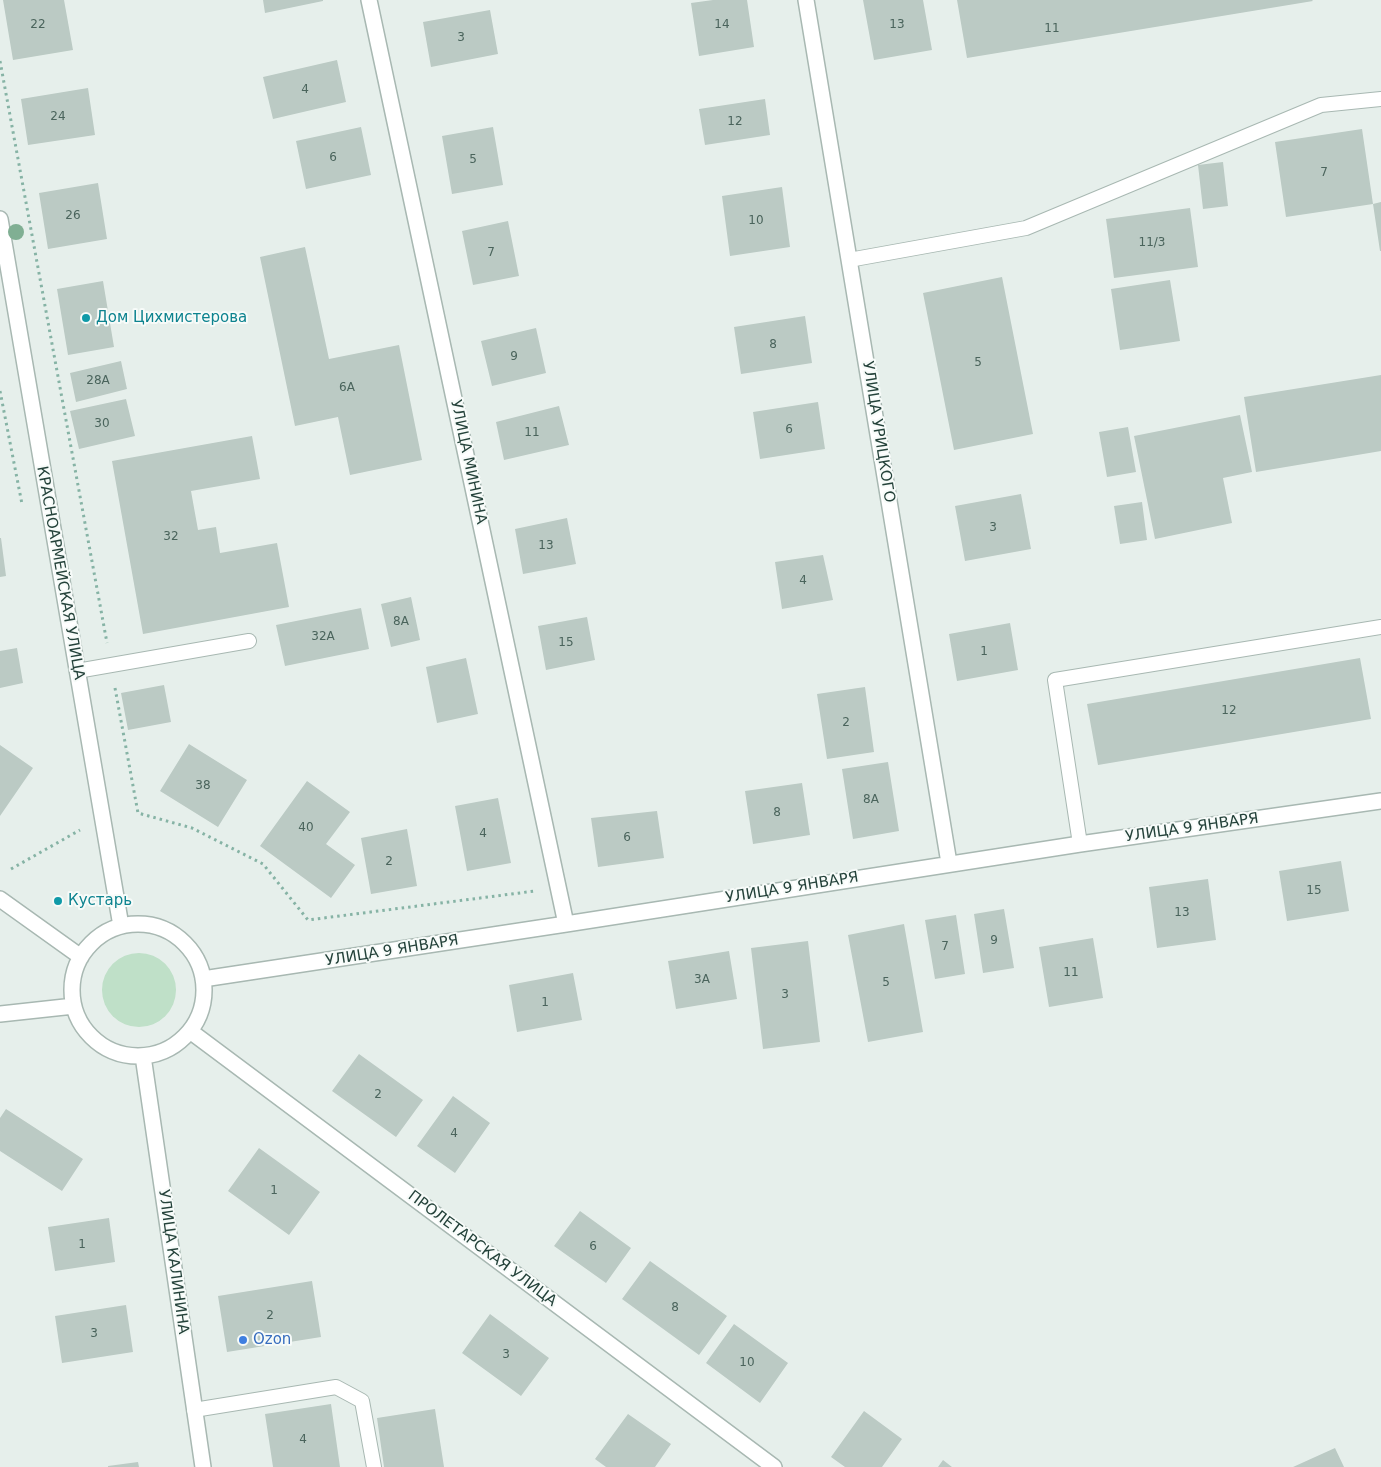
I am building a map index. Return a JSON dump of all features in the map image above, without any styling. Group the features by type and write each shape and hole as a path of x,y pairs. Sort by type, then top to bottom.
{"street":[{"name":"УЛИЦА МИНИНА","path":"369,0 566,924"},
{"name":"УЛИЦА УРИЦКОГО","path":"806,0 949,863"},
{"name":"КРАСНОАРМЕЙСКАЯ УЛИЦА","path":"0,219 121,926"},
{"name":"УЛИЦА 9 ЯНВАРЯ","path":"203,979 949,863 1381,801"},
{"path":"0,899 81,957"},
{"path":"143,924 164,929 182,941 196,958 203,979 202,1007 190,1031 177,1044 161,1053 143,1056 125,1055 108,1049 92,1038 81,1023 74,1006 72,989 81,957 98,938 121,926 143,924"},
{"path":"0,1014 74,1006"},
{"name":"ПРОЛЕТАРСКАЯ УЛИЦА","path":"190,1031 774,1467"},
{"name":"УЛИЦА КАЛИНИНА","path":"143,1056 203,1467"}],"lane":[{"path":"849,260 1026,228 1321,104 1381,99"},
{"path":"1080,844 1055,680 1381,627"},
{"path":"77,671 250,641"},
{"path":"194,1410 336,1387 362,1401 374,1467"}],"path":[{"path":"0,61 138,813 192,828 263,864 308,920 543,890"},
{"path":"0,391 22,508"},
{"path":"11,869 83,828"}],"green space":[{"path":"132,953 146,953 160,959 170,969 176,983 174,1004 160,1021 146,1027 132,1027 118,1021 108,1011 102,997 102,983 108,969 118,959"}],"building":[{"path":"3,0 64,0 73,50 13,60"},
{"path":"263,0 323,0 323,1 265,13"},
{"path":"713,0 747,0 754,47 699,56 691,3"},
{"path":"863,0 923,0 932,50 874,60"},
{"path":"957,0 1312,0 1313,1 967,58"},
{"path":"490,10 498,54 431,67 423,22"},
{"path":"337,60 346,102 273,119 263,77"},
{"path":"88,88 95,135 28,145 21,99"},
{"path":"765,99 770,135 705,145 699,109"},
{"path":"361,127 371,175 306,189 296,141"},
{"path":"493,127 503,185 452,194 442,136"},
{"path":"1362,129 1373,204 1286,217 1275,142"},
{"path":"1223,162 1228,206 1203,209 1198,165"},
{"path":"98,183 107,239 48,249 39,193"},
{"path":"782,187 790,247 730,256 722,196"},
{"path":"1381,202 1381,251 1380,251 1373,204"},
{"path":"1190,208 1198,267 1114,278 1106,219"},
{"path":"508,221 519,276 473,285 462,231"},
{"path":"305,247 329,359 399,345 422,460 350,475 338,417 295,426 260,257"},
{"path":"1002,277 1033,434 954,450 923,293"},
{"path":"1170,280 1180,341 1120,350 1111,289"},
{"name":"Дом Цихмистерова","path":"103,281 114,347 68,355 57,289"},
{"path":"805,316 812,363 741,374 734,327"},
{"path":"536,328 546,373 492,386 481,341"},
{"path":"121,361 127,389 76,402 70,373"},
{"path":"1381,375 1381,451 1256,472 1244,397"},
{"path":"126,399 135,436 79,449 70,411"},
{"path":"818,402 825,449 760,459 753,412"},
{"path":"559,406 569,445 504,460 496,422"},
{"path":"1240,415 1252,472 1223,478 1232,523 1155,539 1134,436"},
{"path":"1128,427 1136,472 1107,477 1099,432"},
{"path":"252,436 260,479 191,491 198,530 216,527 220,553 277,543 289,607 143,634 112,461"},
{"path":"1021,494 1031,549 965,561 955,506"},
{"path":"1142,502 1147,540 1120,544 1114,506"},
{"path":"567,518 576,564 523,574 515,529"},
{"path":"0,538 6,576 0,577"},
{"path":"823,555 833,600 782,609 775,562"},
{"path":"411,597 420,640 391,647 381,604"},
{"path":"361,608 369,649 285,666 276,625"},
{"path":"587,617 595,660 546,670 538,626"},
{"path":"1010,623 1018,670 957,681 949,634"},
{"path":"17,648 23,683 0,688 0,651"},
{"path":"466,658 478,714 437,723 426,667"},
{"path":"1360,658 1371,719 1098,765 1087,704"},
{"path":"164,685 171,722 128,730 121,693"},
{"path":"865,687 874,752 827,759 817,694"},
{"path":"189,744 247,780 218,827 160,791"},
{"path":"0,745 33,768 0,816"},
{"path":"888,762 899,831 853,839 842,769"},
{"path":"307,781 350,812 326,844 355,865 331,898 260,846"},
{"path":"802,783 810,835 753,844 745,791"},
{"path":"498,798 511,863 467,871 455,806"},
{"path":"657,811 664,858 598,867 591,818"},
{"path":"407,829 417,886 371,894 361,838"},
{"path":"1341,861 1349,911 1287,921 1279,871"},
{"path":"1208,879 1216,940 1157,948 1149,887"},
{"path":"1004,909 1014,968 983,973 974,914"},
{"path":"956,915 965,974 935,979 925,920"},
{"path":"904,924 923,1032 868,1042 848,935"},
{"path":"1093,938 1103,998 1049,1007 1039,947"},
{"path":"808,941 820,1042 763,1049 751,948"},
{"path":"729,951 737,999 676,1009 668,961"},
{"path":"573,973 582,1020 517,1032 509,985"},
{"path":"359,1054 423,1100 396,1137 332,1091"},
{"path":"453,1096 490,1123 455,1173 417,1146"},
{"path":"6,1109 83,1159 62,1191 0,1151 0,1118"},
{"path":"259,1148 320,1192 289,1235 228,1191"},
{"path":"580,1211 631,1248 606,1283 554,1246"},
{"path":"109,1218 115,1262 55,1271 48,1227"},
{"path":"650,1261 727,1316 699,1355 622,1299"},
{"path":"312,1281 321,1337 227,1352 218,1296"},
{"path":"126,1305 133,1352 62,1363 55,1316"},
{"path":"490,1314 549,1358 521,1396 462,1353"},
{"path":"734,1324 788,1363 760,1403 706,1363"},
{"path":"331,1404 340,1467 273,1467 265,1414"},
{"path":"435,1409 444,1467 384,1467 377,1418"},
{"path":"864,1411 902,1439 882,1467 845,1467 831,1457"},
{"path":"628,1414 671,1444 655,1467 606,1467 595,1459"},
{"path":"1335,1448 1344,1467 1293,1467"},
{"path":"943,1460 952,1467 938,1467"},
{"path":"138,1462 139,1467 108,1467 108,1466"}],"place":[{"name":"Дом Цихмистерова","path":"86,318"},
{"name":"Кустарь","path":"58,901"},
{"name":"Ozon","path":"243,1340"}]}
